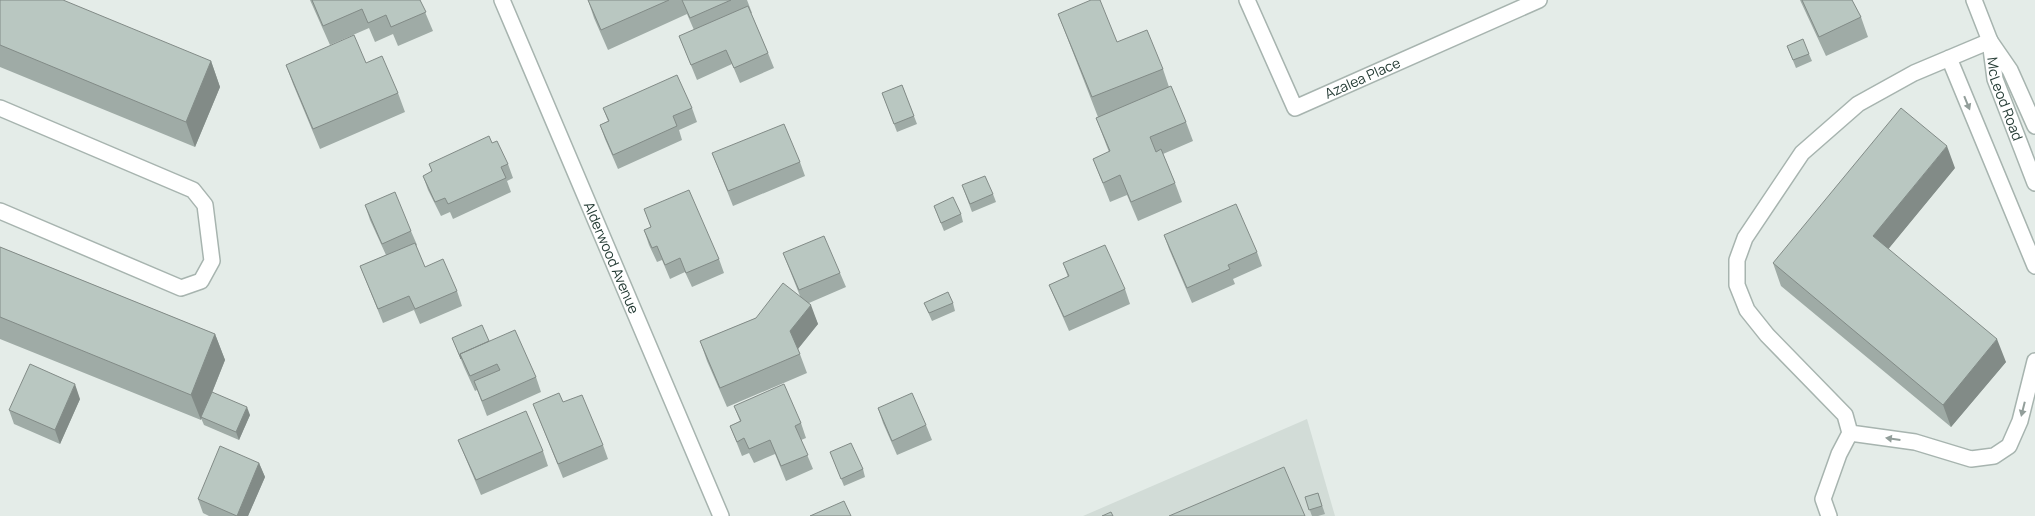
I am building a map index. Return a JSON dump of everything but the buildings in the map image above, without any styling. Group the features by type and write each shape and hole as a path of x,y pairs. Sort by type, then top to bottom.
{"street":[{"name":"Alderwood Avenue","path":"502,0 721,516"},
{"name":"Azalea Place","path":"1247,0 1295,108 1538,0"},
{"name":"McLeod Road","path":"1974,0 1990,41 2010,70 2035,126"},
{"name":"McLeod Road","path":"1990,41 1995,80 2035,183"},
{"path":"1829,516 1823,499 1839,454 1850,433 1845,415 1767,335 1746,310 1737,285 1738,260 1745,238 1802,153 1858,104 1914,73 1990,41"},
{"path":"1949,58 2035,266"},
{"path":"0,108 193,190 205,206 212,261 201,280 181,288 0,211"},
{"path":"1850,433 1915,442 1971,459 1994,456 2010,446 2020,421 2035,361"}],"shaded area":[{"path":"1307,419 1335,516 1083,516"}]}
